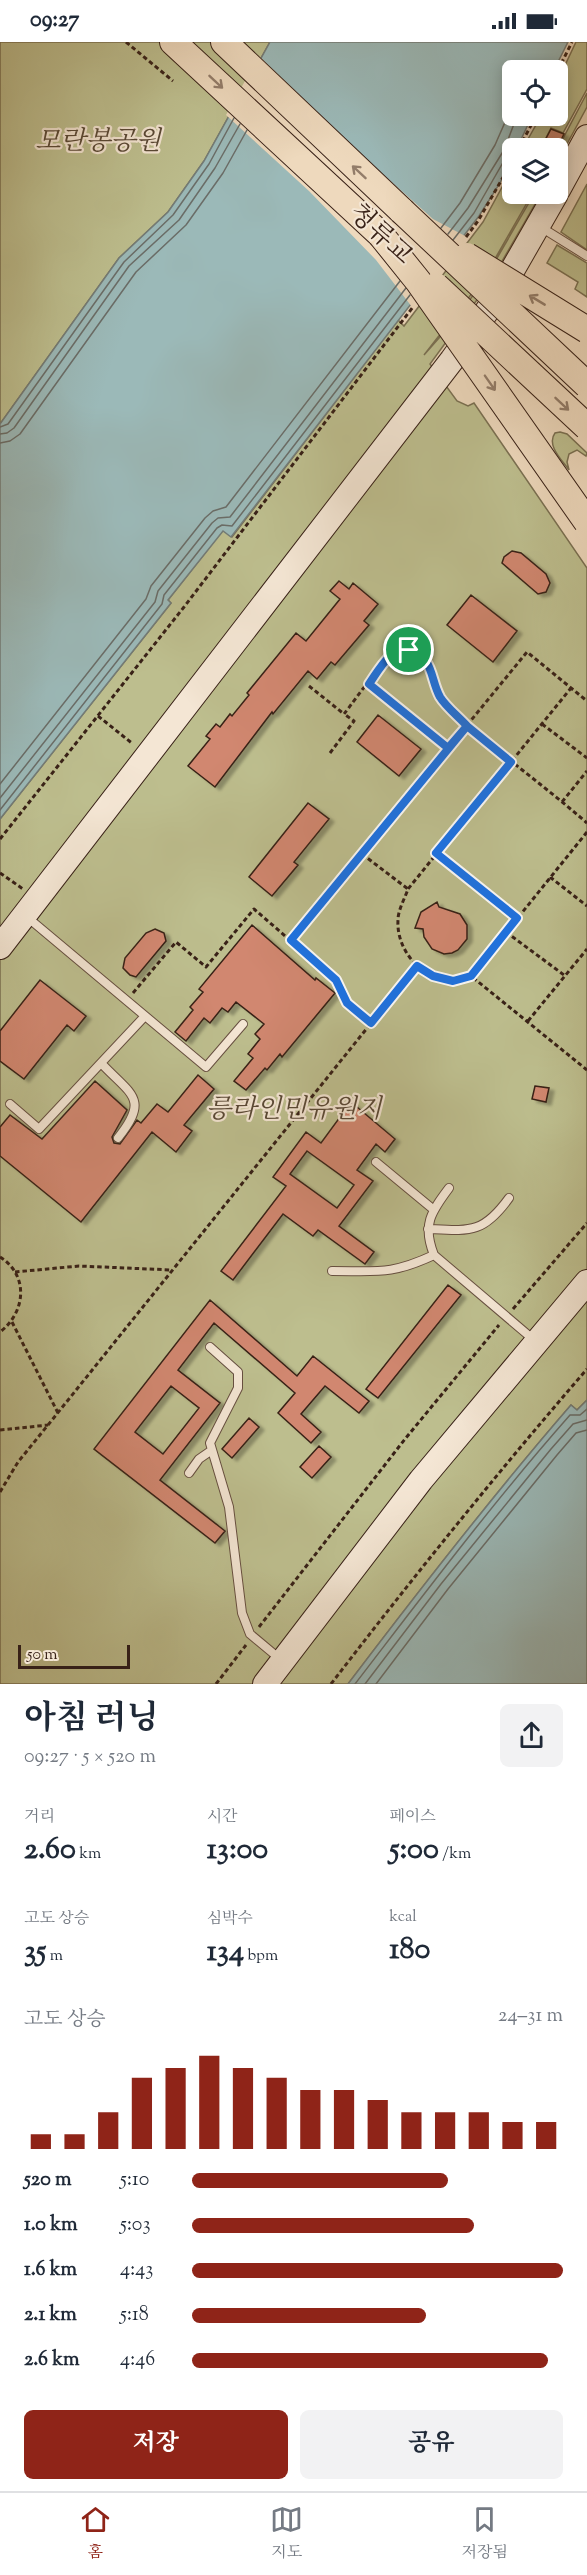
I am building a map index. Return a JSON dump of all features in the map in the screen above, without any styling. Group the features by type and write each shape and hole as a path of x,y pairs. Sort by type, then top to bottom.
{"main road":[{"name":"청류교","path":"173,42 587,427"},
{"name":"청류교","path":"224,42 587,385"},
{"path":"402,211 486,269 587,330"},
{"path":"381,235 418,281 587,522"}],"street":[{"path":"568,172 587,137"},
{"path":"0,947 452,360 497,297 550,204"},
{"path":"265,1684 421,1480 587,1282"}],"lane":[{"path":"538,226 587,256"},
{"path":"24,915 206,1067 243,1024"},
{"path":"10,1104 39,1129 145,1016"},
{"path":"101,1063 135,1099 136,1109 132,1120 118,1138"},
{"path":"376,1162 434,1210"},
{"path":"449,1188 430,1218 428,1229 434,1256 537,1342"},
{"path":"428,1229 453,1230 486,1224 495,1218 509,1198"},
{"path":"332,1271 387,1272 408,1268 434,1256"},
{"path":"210,1347 238,1372 239,1379 238,1388 212,1435 210,1443 229,1507 242,1613 252,1636 283,1661"},
{"path":"189,1473 212,1450"}],"path":[{"path":"126,42 173,81"},
{"path":"563,60 572,42"},
{"path":"465,238 478,221 502,179"},
{"path":"0,839 98,716 419,300"},
{"path":"344,714 392,654 404,649 415,651 423,657 432,670 440,697 467,726 587,823"},
{"path":"291,940 526,652 587,701"},
{"path":"369,684 448,748"},
{"path":"309,686 354,722 330,753"},
{"path":"571,688 408,889 398,920 402,946 417,966 433,976 453,981 471,976 587,832"},
{"path":"98,716 134,745"},
{"path":"542,723 587,758"},
{"path":"562,802 587,771"},
{"path":"436,853 517,918"},
{"path":"362,854 408,889"},
{"path":"0,873 21,888"},
{"path":"550,878 587,906"},
{"path":"133,993 176,942 206,967 254,909 336,980 347,1003 371,1023"},
{"path":"506,932 564,975"},
{"path":"528,1021 587,949"},
{"path":"0,1492 18,1462 417,966"},
{"path":"471,976 587,1070"},
{"path":"216,1684 405,1439 587,1223"},
{"path":"0,1257 15,1272 21,1287 19,1308 12,1322 0,1332"},
{"path":"15,1272 79,1266 172,1270"},
{"path":"12,1322 58,1413"},
{"path":"332,1684 427,1560 587,1369"},
{"path":"0,1430 48,1425"}],"green space":[{"name":"모란봉공원","path":"0,42 270,42 204,161 168,212 119,258 0,424"},
{"path":"576,42 587,42 587,89 568,124 568,60"},
{"path":"587,93 587,107 568,142 568,138 563,138"},
{"path":"535,126 567,126 563,133 551,128 546,138 529,138"},
{"path":"587,184 587,250 561,232"},
{"name":"릉라인민유원지","path":"502,187 502,204 526,204 484,278 424,355 454,321 485,279 528,204 535,204 490,282 430,364 457,401 468,406 474,403 587,568 587,1400 577,1410 571,1405 513,1473 348,1684 0,1684 0,819 171,603 168,600 223,530 232,537 398,320 404,326 483,222"},
{"path":"557,245 587,263 587,297 575,289 578,282 547,263"},
{"path":"555,433 567,434 587,453 586,456 577,450 569,454 567,462 569,470 552,442"}],"water":[{"path":"270,42 568,42 559,60 502,60 502,126 527,126 522,138 502,138 502,179 479,216 231,537 223,531 168,600 171,603 0,819 0,424 119,258 168,212 204,161"},
{"path":"587,1400 587,1684 348,1684 513,1473 571,1405 577,1410"}],"pier":[{"path":"259,56 348,143 433,219 467,237 412,307 376,260 309,191 226,115"}],"building":[{"path":"551,129 564,134 562,138 546,138"},
{"path":"512,551 521,553 546,574 550,583 546,592 538,594 502,563 504,557"},
{"path":"339,581 349,589 353,583 378,604 364,621 369,625 335,665 331,662 317,679 308,671 273,714 272,712 215,787 188,766 210,739 206,736 216,724 220,727 230,714 232,716 249,695 247,693 296,633 306,641 340,599 330,591"},
{"path":"471,595 517,631 493,662 447,625"},
{"path":"378,715 421,749 399,776 357,742"},
{"path":"308,803 329,819 294,862 298,865 272,896 249,877"},
{"path":"437,902 439,907 460,914 467,925 467,939 458,950 452,953 444,954 432,949 424,937 423,929 415,928 421,912"},
{"path":"252,925 315,980 316,978 335,993 282,1057 280,1054 246,1090 234,1081 253,1058 248,1054 260,1039 255,1034 264,1024 236,1002 228,1012 222,1008 210,1023 204,1018 186,1041 175,1032 193,1010 190,1007 203,992 199,989"},
{"path":"155,929 164,933 166,941 136,977 130,975 123,968 125,958 146,933"},
{"path":"40,980 86,1016 74,1031 67,1025 24,1079 0,1061 0,1031"},
{"path":"198,1075 214,1089 184,1125 192,1131 176,1152 152,1132 81,1222 0,1156 0,1127 10,1115 42,1139 95,1081 127,1110 112,1137 114,1143 120,1144 137,1120 141,1123 157,1104 168,1112"},
{"path":"535,1086 549,1088 546,1102 532,1099"},
{"path":"351,1102 395,1139 385,1152 376,1144 357,1170 373,1181 339,1226 374,1252 365,1264 318,1230 313,1236 283,1214 233,1280 221,1271 286,1186 273,1177 306,1132 321,1143","holes":["307,1151 354,1185 337,1208 290,1174"]},
{"path":"448,1285 461,1295 378,1398 366,1389"},
{"path":"210,1300 297,1376 313,1356 369,1401 359,1413 325,1386 301,1414 321,1432 311,1443 278,1413 295,1393 214,1323 178,1370 220,1403 160,1480 225,1531 215,1543 94,1449","holes":["171,1386 199,1408 163,1454 135,1432"]},
{"path":"249,1418 259,1427 232,1458 222,1449"},
{"path":"319,1446 331,1457 312,1478 300,1467"}],"route":[{"path":"409,650 404,649 392,654 369,684 448,748 467,726 511,762 436,853 517,918 471,976 453,981 433,976 417,966 371,1023 347,1003 336,980 291,940 467,726 440,697 428,663 415,651 409,650"}]}
